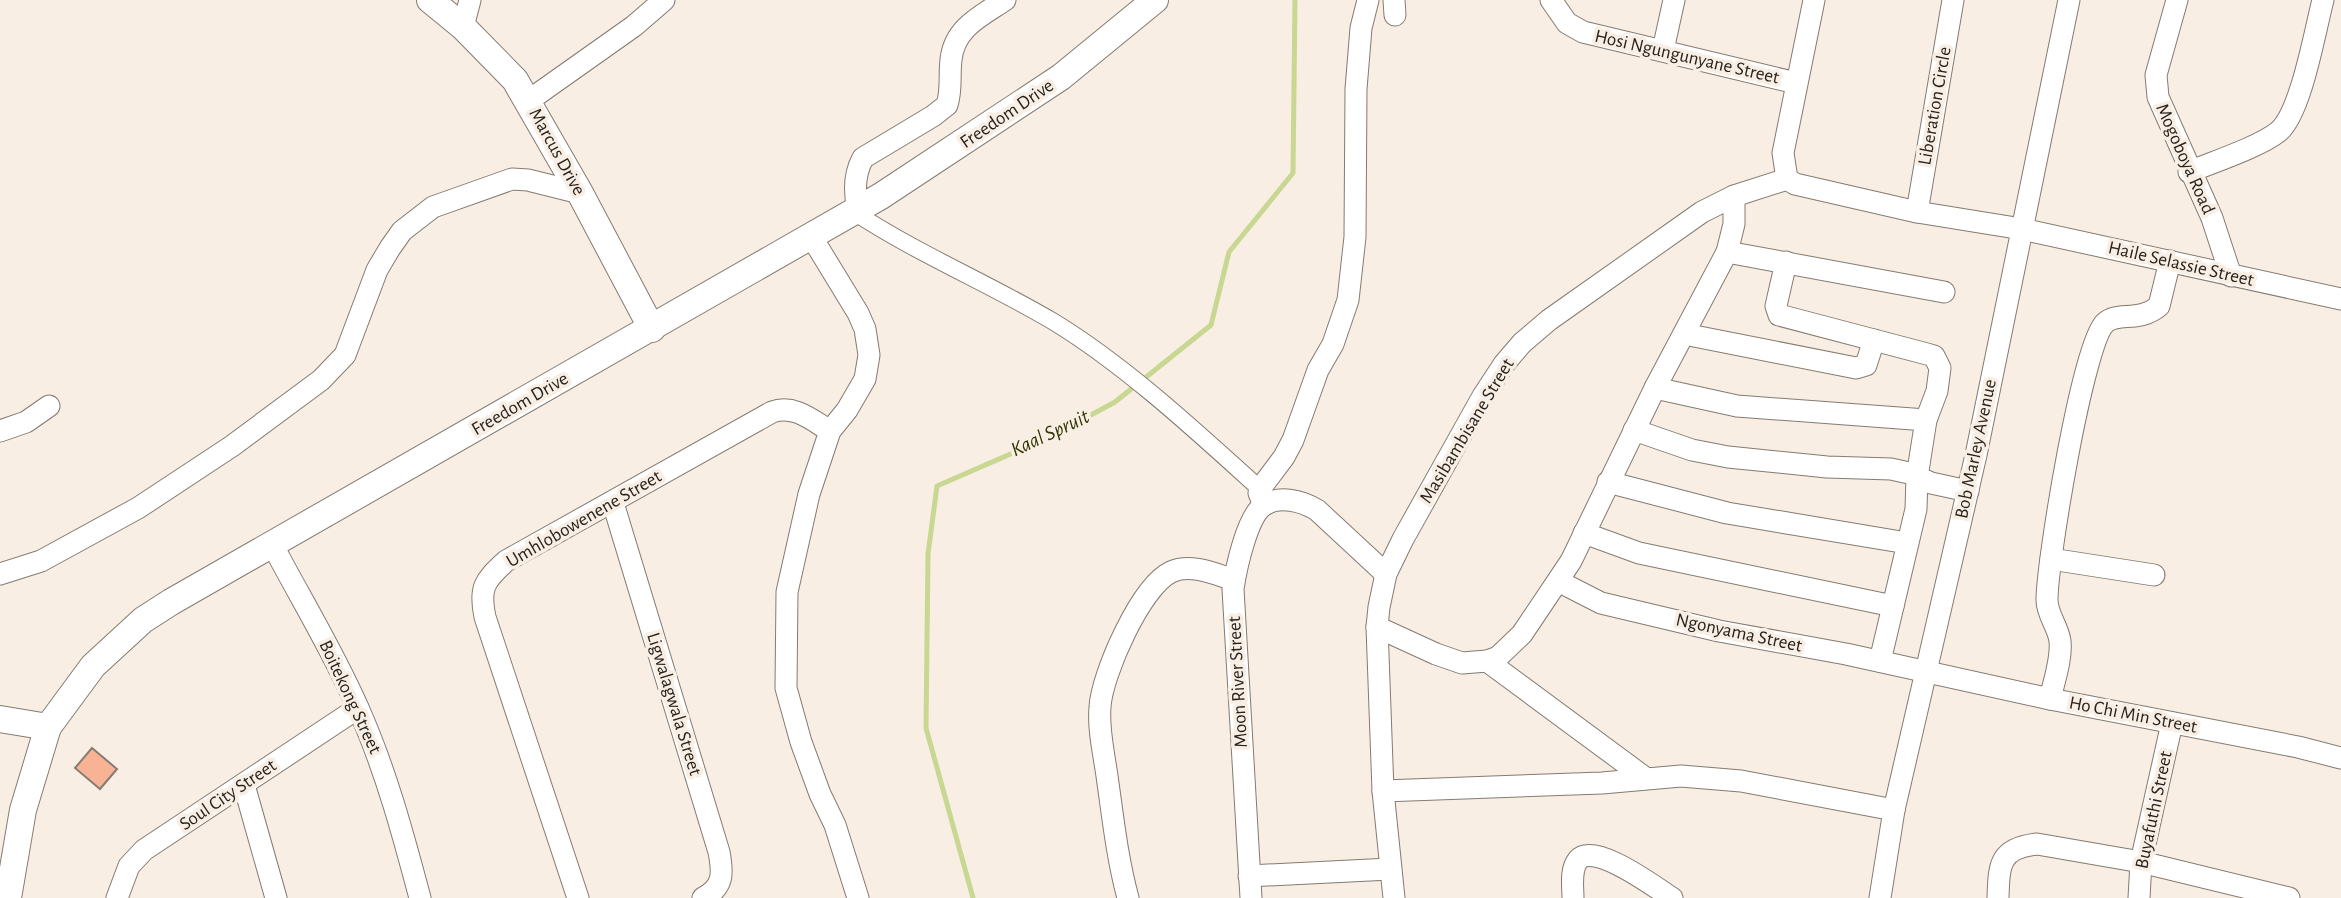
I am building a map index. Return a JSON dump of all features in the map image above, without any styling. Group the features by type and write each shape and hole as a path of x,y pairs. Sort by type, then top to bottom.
{"street":[{"name":"Marcus Drive","path":"430,0 463,27 507,71 528,102 652,329"},
{"path":"463,27 470,0"},
{"path":"528,102 634,26 664,0"},
{"path":"1005,0 974,21 957,38 951,60 947,105 863,159 858,168 855,189 856,211 886,233 1041,315 1077,338 1151,393 1262,497 1307,504 1317,510 1386,574"},
{"name":"Freedom Drive","path":"8,898 23,810 48,727 93,666 144,620 272,544 856,211 929,166 1061,77 1154,0"},
{"name":"Moon River Street","path":"1251,898 1233,605 1234,580 1262,497 1293,440 1318,370 1333,344 1348,300 1355,237 1356,89 1361,28 1368,0"},
{"name":"Hosi Ngungunyane Street","path":"1551,0 1561,17 1574,28 1796,83"},
{"path":"1663,50 1674,0"},
{"path":"1814,0 1783,153 1787,179 1802,186 1917,212 2022,229"},
{"name":"Liberation Circle","path":"1917,212 1953,0"},
{"name":"Bob Marley Avenue","path":"1880,898 1894,810 1968,491 2069,0"},
{"name":"Mogoboya Road","path":"2177,0 2158,68 2156,88 2159,102 2219,237 2231,276"},
{"path":"2189,172 2263,140 2284,125 2295,107 2323,0"},
{"path":"0,574 41,561 138,508 232,446 321,380 345,355 377,270 390,248 402,231 433,207 512,179 528,180 580,193"},
{"name":"Masibambisane Street","path":"1394,898 1383,792 1377,627 1386,574 1403,539 1483,396 1522,343 1549,320 1708,208 1734,196 1787,179"},
{"path":"1377,627 1457,662 1487,661 1508,649 1522,634 1558,581 1584,533 1655,388 1727,252 1734,224 1734,196"},
{"name":"Haile Selassie Street","path":"2022,229 2341,299"},
{"path":"811,236 858,313 868,341 869,355 865,379 848,410 830,431 810,494 789,579 786,610 786,688 801,742 820,794 835,825 858,898"},
{"path":"1727,252 1944,292"},
{"path":"2050,699 2060,641 2047,604 2051,559 2060,492 2094,342 2106,322 2115,317 2142,316 2159,306 2170,261"},
{"path":"1786,262 1776,306 1779,315 1934,356 1940,368 1937,391 1926,421 1917,477 1916,509 1880,661"},
{"path":"1684,334 1856,368 1867,365 1874,340"},
{"path":"1655,388 1725,404 1926,421"},
{"path":"0,431 26,422 49,406"},
{"name":"Umhlobowenene Street","path":"579,898 485,617 482,589 486,580 506,561 777,410 789,409 798,412 830,431"},
{"path":"1634,430 1692,450 1728,457 1827,467 1883,468 1968,491"},
{"path":"1608,482 1727,513 1907,543"},
{"name":"Ligwalagwala Street","path":"612,503 719,852 722,877 716,889 703,898"},
{"path":"1584,533 1616,547 1639,553 1893,606"},
{"name":"Boitekong Street","path":"272,544 359,708 378,754 397,813 420,898"},
{"path":"2051,559 2154,575"},
{"path":"1128,898 1112,824 1101,730 1100,706 1106,680 1130,621 1166,576 1177,570 1192,569 1234,580"},
{"name":"Ngonyama Street","path":"1558,581 1591,598 1626,609 1719,631 1925,672"},
{"path":"1487,661 1644,777"},
{"name":"Ho Chi Min Street","path":"1925,672 2341,758"},
{"name":"Soul City Street","path":"117,898 129,866 144,850 359,708"},
{"path":"0,719 48,727"},
{"name":"Buyafuthi Street","path":"2139,898 2141,862 2172,723"},
{"path":"1383,792 1602,783 1644,777 1681,776 1729,779 1894,810"},
{"path":"244,785 276,898"},
{"path":"1998,898 2000,869 2005,856 2023,846 2037,844 2141,862 2279,896"},
{"path":"1573,898 1572,880 1580,858 1595,855 1614,862 1672,898"},
{"path":"1249,876 1390,869"}],"building":[{"path":"92,748 117,769 100,789 75,768"}],"waterway":[{"name":"Kaal Spruit","path":"973,898 926,728 928,554 937,486 1052,436 1115,402 1211,325 1229,252 1293,173 1295,0"}]}
